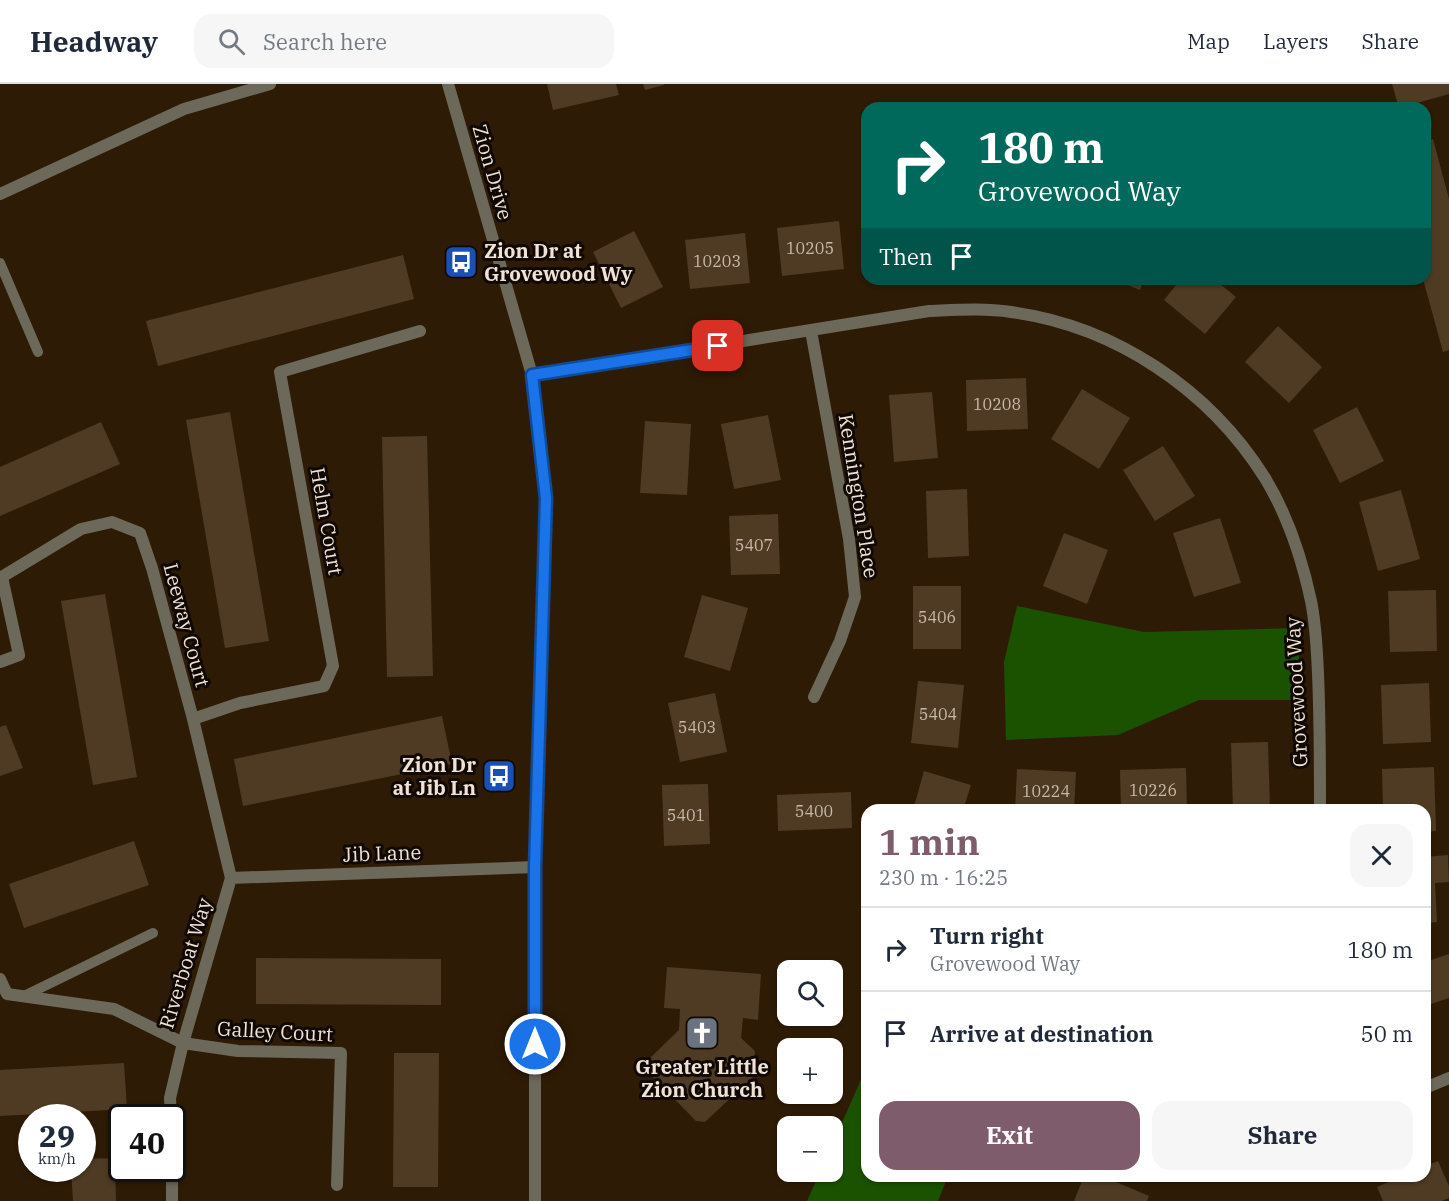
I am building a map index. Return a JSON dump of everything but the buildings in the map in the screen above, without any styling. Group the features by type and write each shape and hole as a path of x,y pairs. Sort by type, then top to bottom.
{"street":[{"path":"0,194 184,109 234,89 270,84"},
{"name":"Zion Drive","path":"448,84 532,375 546,498 535,867 535,1201"},
{"name":"Grovewood Way","path":"532,375 929,311 970,309 1011,312 1055,321 1094,334 1135,354 1173,378 1205,405 1239,441 1265,479 1286,520 1302,563 1312,604 1316,640 1320,804"},
{"name":"Helm Court","path":"193,718 240,703 324,686 333,666 280,372 420,331"},
{"name":"Kennington Place","path":"811,331 849,539 855,597 840,641 814,697"},
{"name":"Leeway Court","path":"0,662 19,655 1,577 81,529 112,522 140,533 152,568 193,718 231,878"},
{"name":"Jib Lane","path":"231,878 535,867"},
{"name":"Riverboat Way","path":"0,979 7,994 114,1009 183,1043 231,878"},
{"path":"170,1104 183,1043"},
{"name":"Galley Court","path":"183,1043 238,1051 341,1053 337,1185"},
{"path":"1431,1086 1449,1078"},
{"path":"172,1182 172,1201"}],"lane":[{"path":"0,263 38,352"},
{"path":"24,996 153,933"}],"green space":[{"path":"1017,606 1144,632 1297,628 1302,700 1199,700 1118,735 1006,740 1004,662"},
{"path":"861,1080 861,1182 946,1182 938,1201 807,1201 816,1182 843,1182 843,1120"}],"place":[{"name":"Zion Dr at Grovewood Wy","path":"461,262"},
{"name":"Zion Dr at Jib Ln","path":"499,776"},
{"name":"Greater Little Zion Church","path":"702,1033"}],"route":[{"path":"535,1044 535,867 546,498 532,375 718,346"}]}
